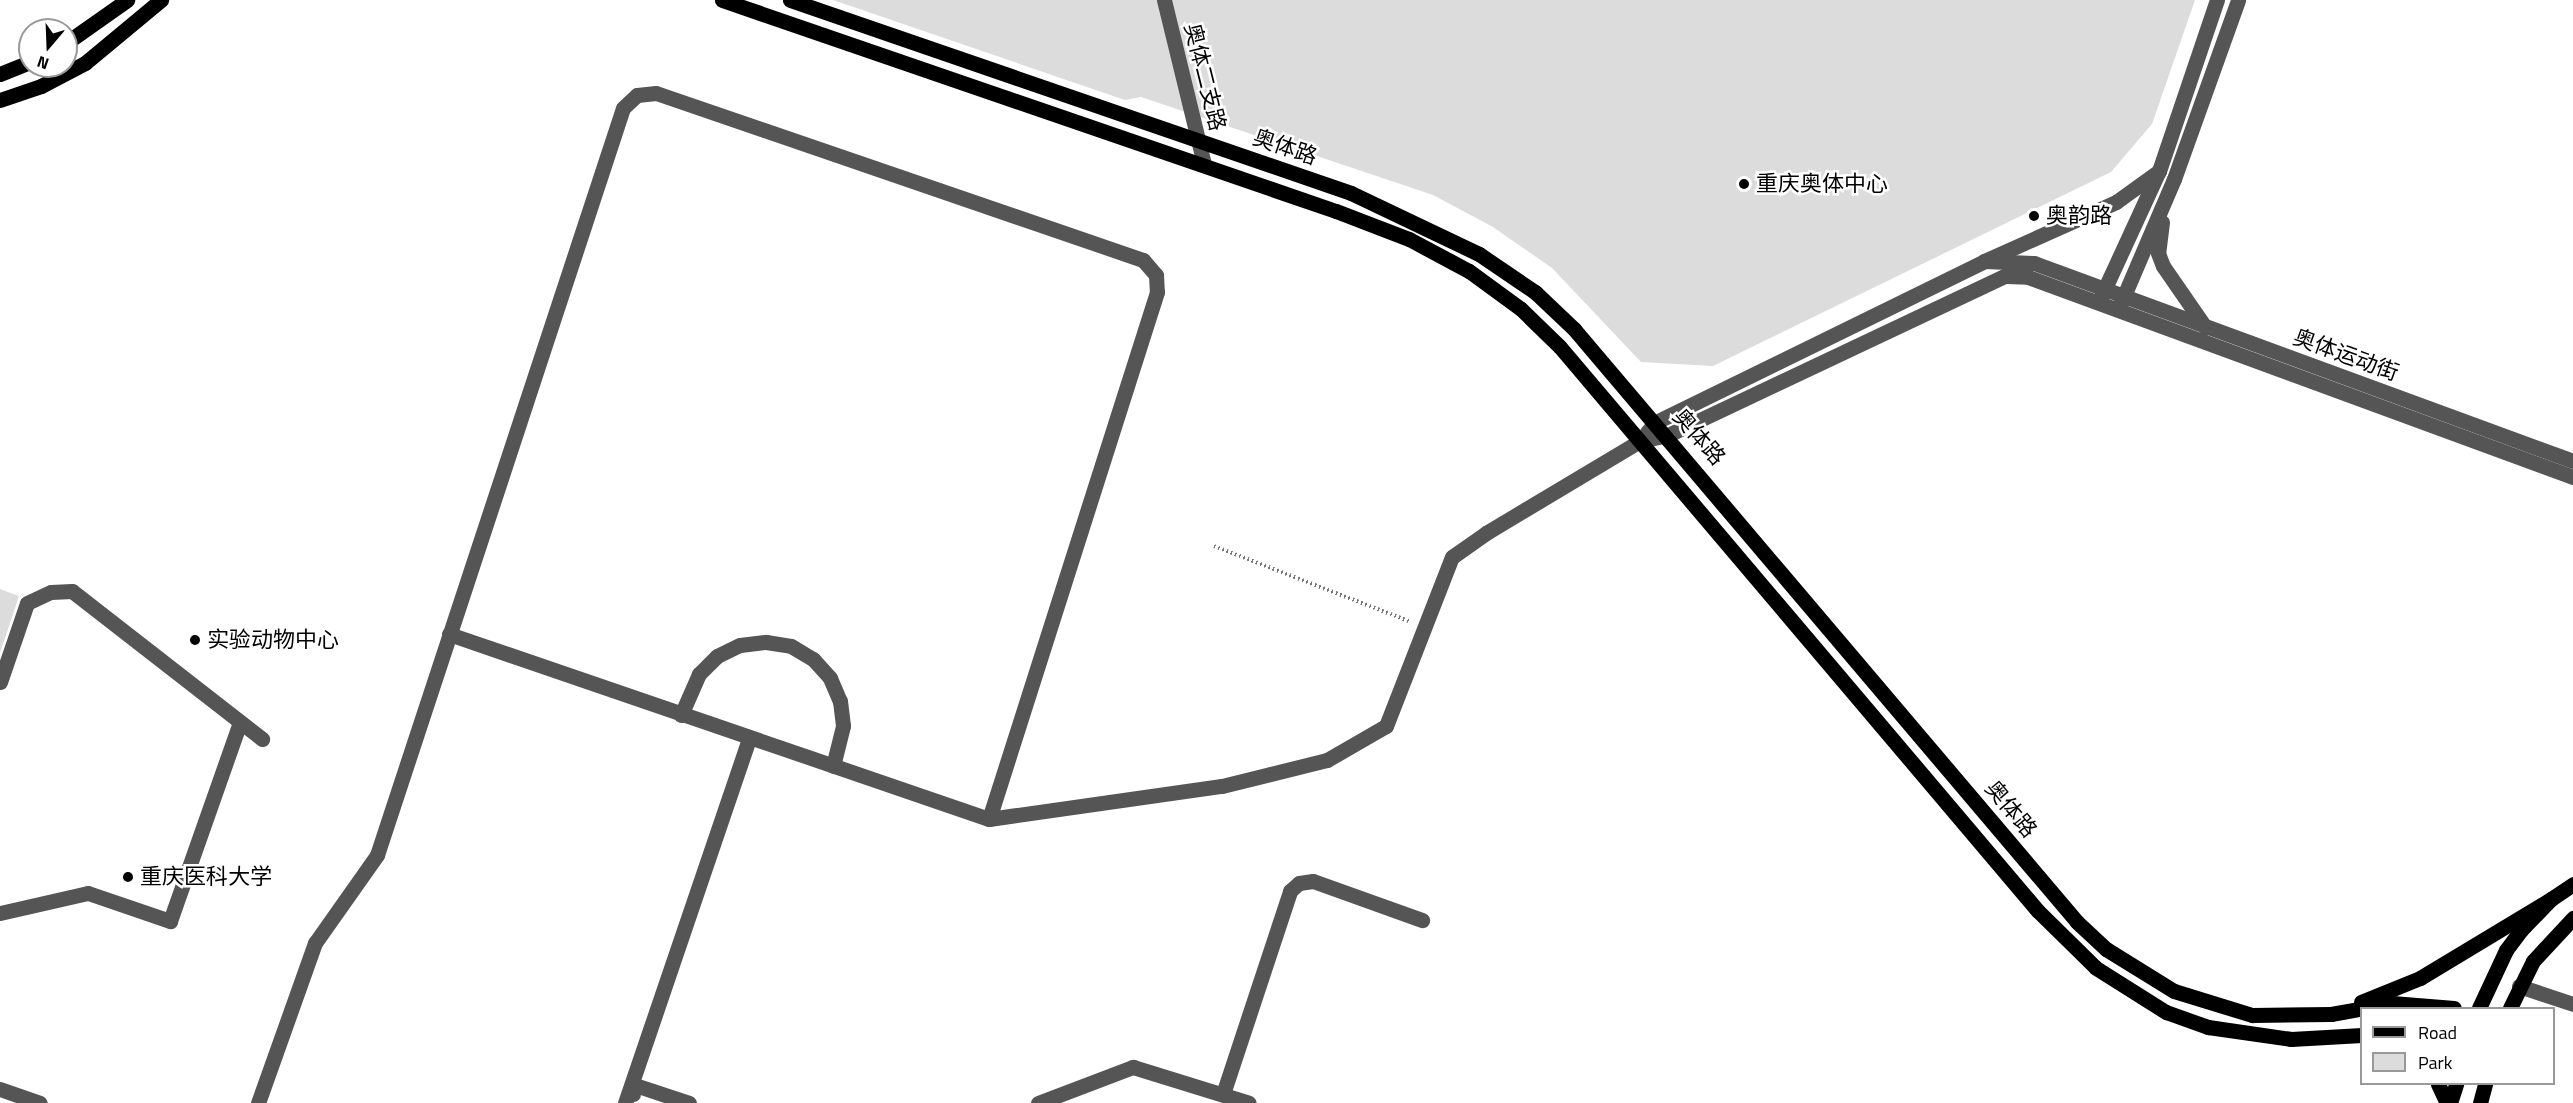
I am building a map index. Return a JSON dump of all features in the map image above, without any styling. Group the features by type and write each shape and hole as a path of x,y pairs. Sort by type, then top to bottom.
{"main road":[{"path":"78,35 127,0"},
{"path":"0,100 41,86 85,63 161,0"},
{"name":"奥体路","path":"722,0 1204,164 1409,239 1469,271 1521,309 1560,347 2038,911 2096,968 2166,1012 2208,1027 2280,1038 2360,1035"},
{"name":"奥体路","path":"790,0 1351,193 1479,254 1535,292 1574,329 1668,435 2077,922 2106,949 2174,991 2212,1005 2252,1015 2331,1014 2360,1009"},
{"path":"0,74 18,67"},
{"path":"2331,1014 2420,978 2573,884"},
{"path":"2479,1007 2506,950 2551,899"},
{"path":"2510,1007 2533,961 2573,918"},
{"name":"奥体路","path":"2370,1007 2392,1003 2442,1007"},
{"path":"2337,1036 2360,1043"},
{"path":"2439,1085 2449,1103"},
{"path":"2449,1103 2455,1085"},
{"path":"2480,1103 2484,1085"}],"street":[{"name":"奥体二支路","path":"1164,0 1204,164"},
{"path":"2101,296 2158,171 2217,0"},
{"path":"2206,327 2163,266 2158,252 2159,236 2175,179 2238,0"},
{"path":"258,1103 315,943 376,855 623,108 637,95 656,93 1143,260 1156,275 1157,292 989,819"},
{"path":"449,634 749,739 989,819 1222,786 1327,760 1386,726 1452,557 1640,441 1656,422 1984,261 2116,202 2158,171"},
{"path":"2121,304 2175,179"},
{"path":"1984,261 2034,263 2101,296"},
{"path":"1640,441 1668,435 1992,279 2005,276 2028,277 2101,296"},
{"name":"奥体运动街","path":"2101,296 2573,477"},
{"name":"奥体运动街","path":"2121,304 2206,327 2573,461"},
{"path":"0,682 27,603 51,592 72,591 262,739"},
{"path":"681,715 699,674 717,656 749,644 766,642 791,646 813,659 830,678 840,701 843,726 833,766"},
{"path":"0,912 88,893 170,921 240,722"},
{"path":"625,1103 749,739"},
{"path":"1223,1094 1290,891 1299,883 1313,881 1422,921"},
{"path":"2519,986 2573,1004"},
{"path":"1038,1103 1133,1067 1249,1103"},
{"path":"632,1084 634,1103"},
{"path":"632,1084 689,1103"},
{"path":"0,1089 40,1103"}],"path":[{"path":"1214,546 1426,628"}],"green space":[{"name":"重庆奥体中心","path":"833,0 2195,0 2152,124 2111,172 1713,366 1641,362 1552,268 1493,227 1433,195 1141,97 1125,100"},
{"path":"0,589 19,596 0,653"}],"place":[{"name":"重庆奥体中心","path":"1744,184"},
{"name":"奥韵路","path":"2034,216"},
{"name":"实验动物中心","path":"195,640"},
{"name":"重庆医科大学","path":"128,877"}]}
